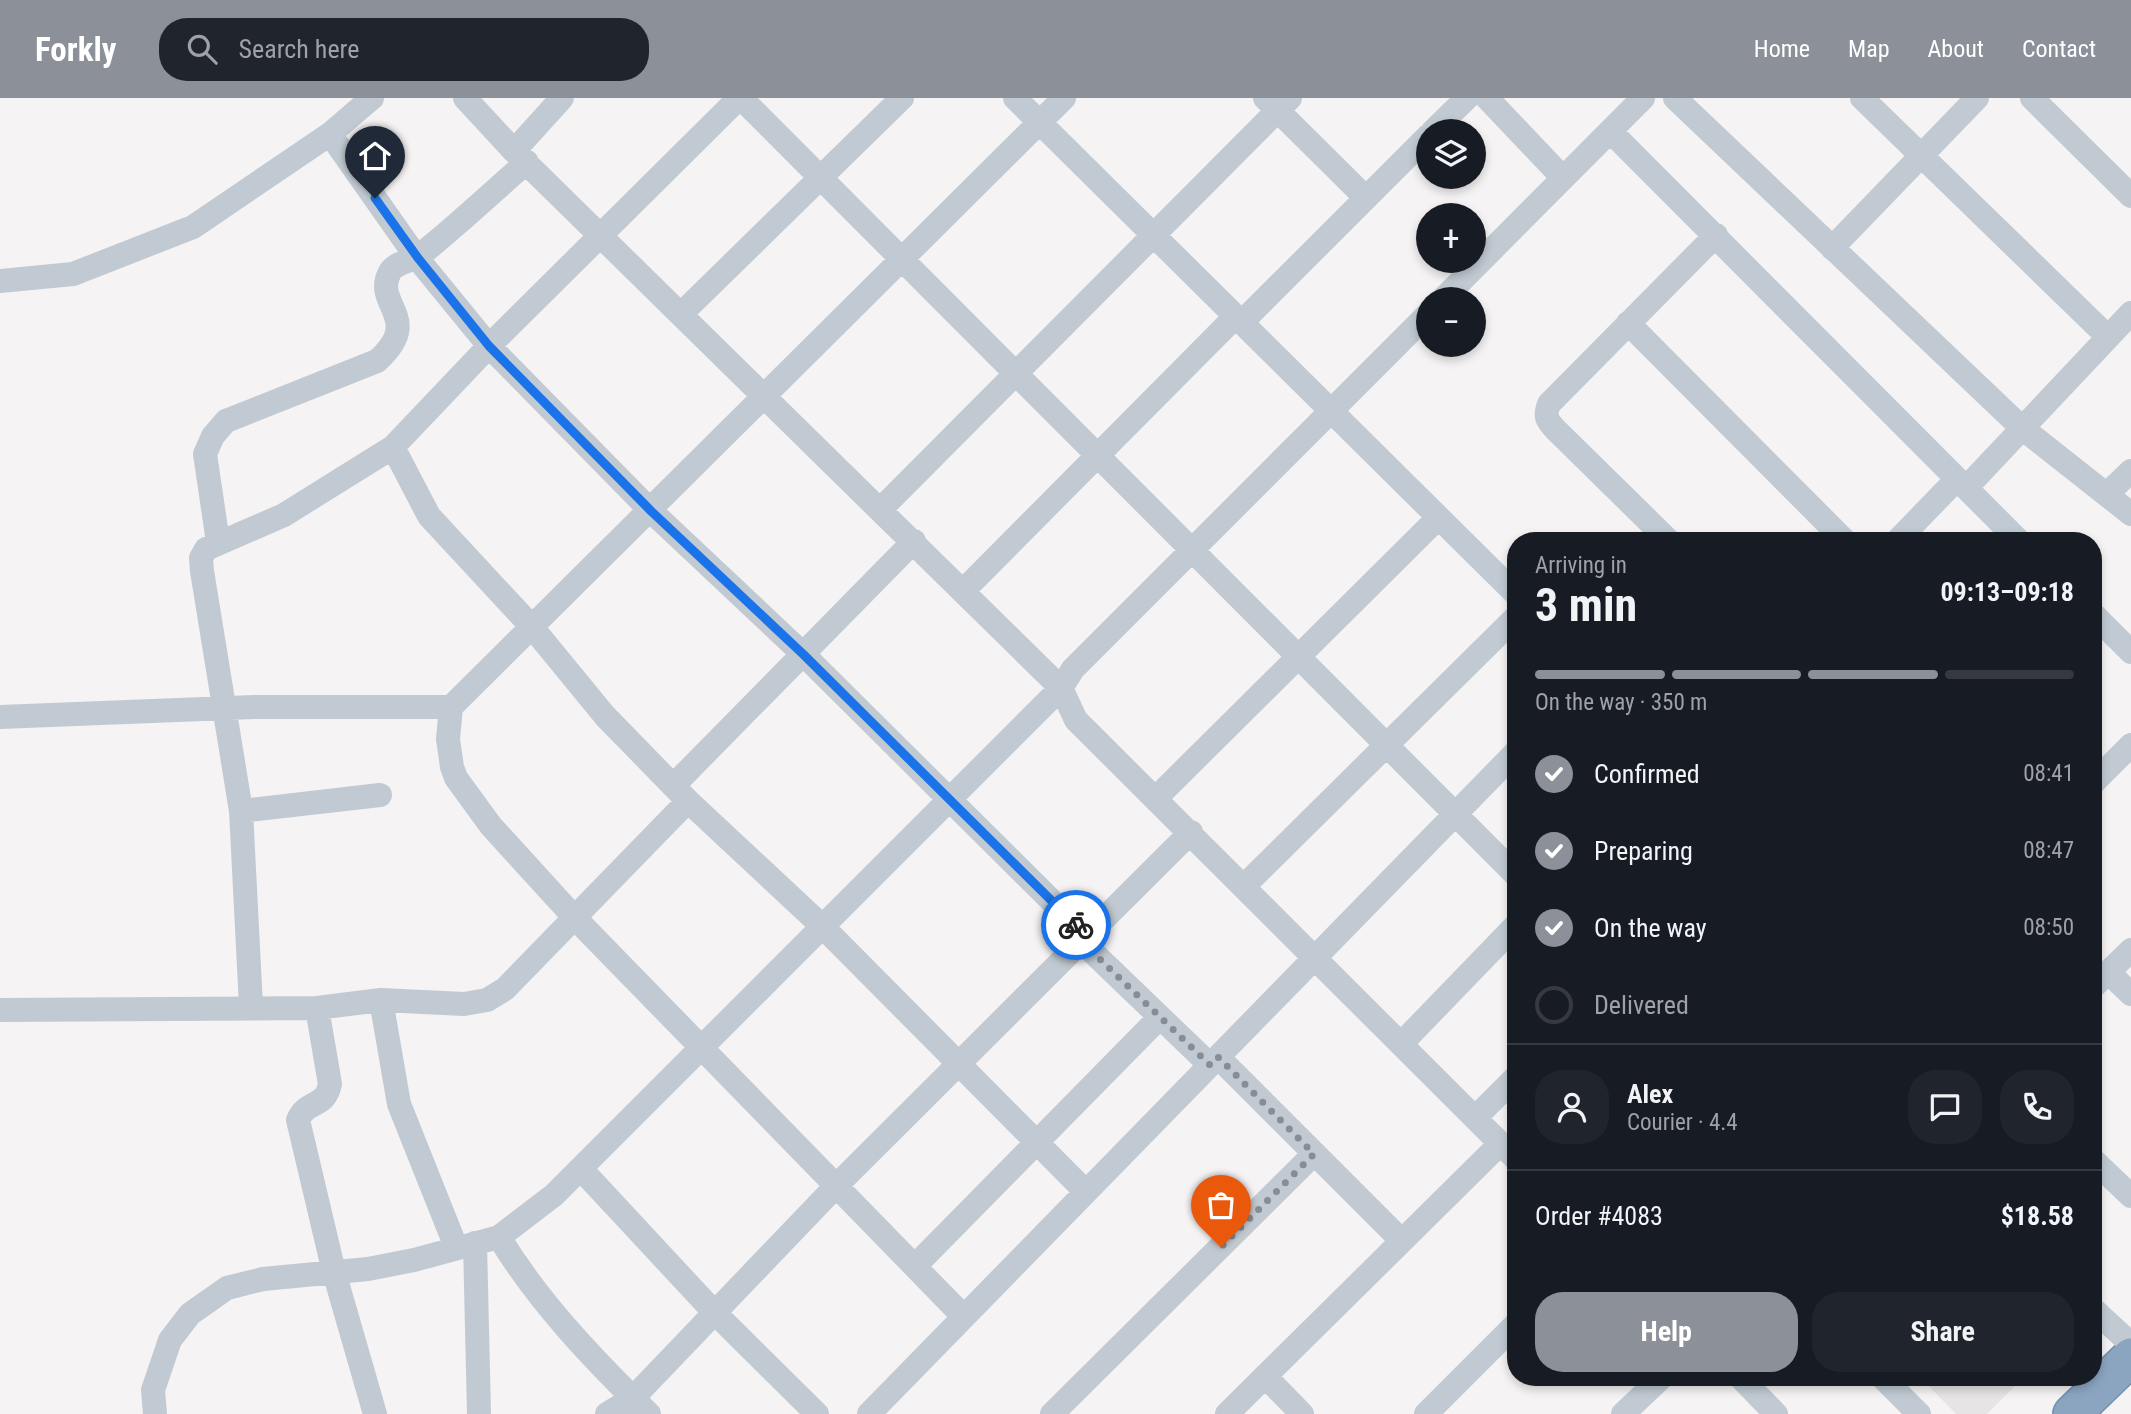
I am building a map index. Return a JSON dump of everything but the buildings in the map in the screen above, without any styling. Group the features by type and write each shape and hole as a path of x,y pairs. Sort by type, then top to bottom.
{"highway":[{"path":"2102,1385 2131,1357"},
{"path":"2072,1414 2101,1386"}],"street":[{"path":"0,281 73,274 193,227 330,134 372,98"},
{"path":"466,98 520,156 1061,688 1076,720 1157,797 1507,1150"},
{"path":"218,542 205,454 213,436 226,421 377,361 395,345 398,327 387,276 394,266 418,258 520,156 562,98"},
{"path":"251,1006 241,811 227,708 201,558 206,549 218,542 284,515 393,447 489,346 740,98 1507,866"},
{"path":"681,314 902,98"},
{"path":"1015,98 1507,585"},
{"path":"964,1317 574,917 491,826 456,778 448,739 451,707 1064,98"},
{"path":"1445,119 1467,98"},
{"path":"1487,98 1563,178"},
{"path":"1455,287 1643,98"},
{"path":"1675,98 2022,428 2131,514"},
{"path":"1862,98 2108,337"},
{"path":"1832,248 1977,98"},
{"path":"2032,98 2131,196"},
{"path":"881,509 1154,234 1277,102 1366,198"},
{"path":"1610,131 2010,532"},
{"path":"330,134 418,258 489,346 651,511 804,655 1160,1017 1214,1061 1400,1239"},
{"path":"964,590 1095,455 1416,148"},
{"path":"1660,532 1546,418 1549,404 1716,235"},
{"path":"1907,532 2022,428 2131,313"},
{"path":"1628,323 1836,532"},
{"path":"155,1414 153,1390 170,1340 190,1314 227,1288 263,1279 414,1261 476,1243 554,1195 949,801 1061,688 1073,669 1416,326"},
{"path":"393,447 429,516 532,627 575,683 681,793 822,926 961,1063 1086,1192"},
{"path":"2107,494 2131,471"},
{"path":"1157,797 1438,518"},
{"path":"0,1010 251,1006 317,1008 381,1000 464,1004 487,1000 505,989 574,917 804,655 914,541"},
{"path":"2102,623 2131,652"},
{"path":"1244,886 1507,626"},
{"path":"0,717 227,708 451,707"},
{"path":"2102,774 2131,745"},
{"path":"869,1414 1507,761"},
{"path":"241,811 380,795"},
{"path":"607,1414 641,1406 714,1312 837,1185 1191,832"},
{"path":"1401,1044 1507,934"},
{"path":"2102,979 2131,950"},
{"path":"2102,980 2131,995"},
{"path":"381,1000 399,1104 476,1243 522,1275 641,1406"},
{"path":"317,1008 330,1084 322,1102 303,1110 298,1120 334,1272 375,1414"},
{"path":"915,1266 1160,1017"},
{"path":"1475,1118 1507,1086"},
{"path":"1227,1414 1400,1239 1507,1152"},
{"path":"1052,1414 1314,1154"},
{"path":"581,1169 714,1312 817,1414"},
{"path":"2102,1169 2131,1196"},
{"path":"476,1243 479,1414"},
{"path":"2102,1317 2131,1344"},
{"path":"1426,1414 1507,1333"},
{"path":"1265,1376 1302,1414"},
{"path":"1623,1414 1653,1386"},
{"path":"1749,1386 1776,1414"},
{"path":"1891,1386 1919,1414"}],"shaded area":[{"path":"1929,1386 2015,1386 1987,1414 1956,1414"}],"way so far":[{"path":"1076,925 1087,936 1081,941 1210,1065 1218,1057 1314,1154 1221,1247"}],"route":[{"path":"375,198 418,258 489,346 651,511 804,655 1076,925"}]}
